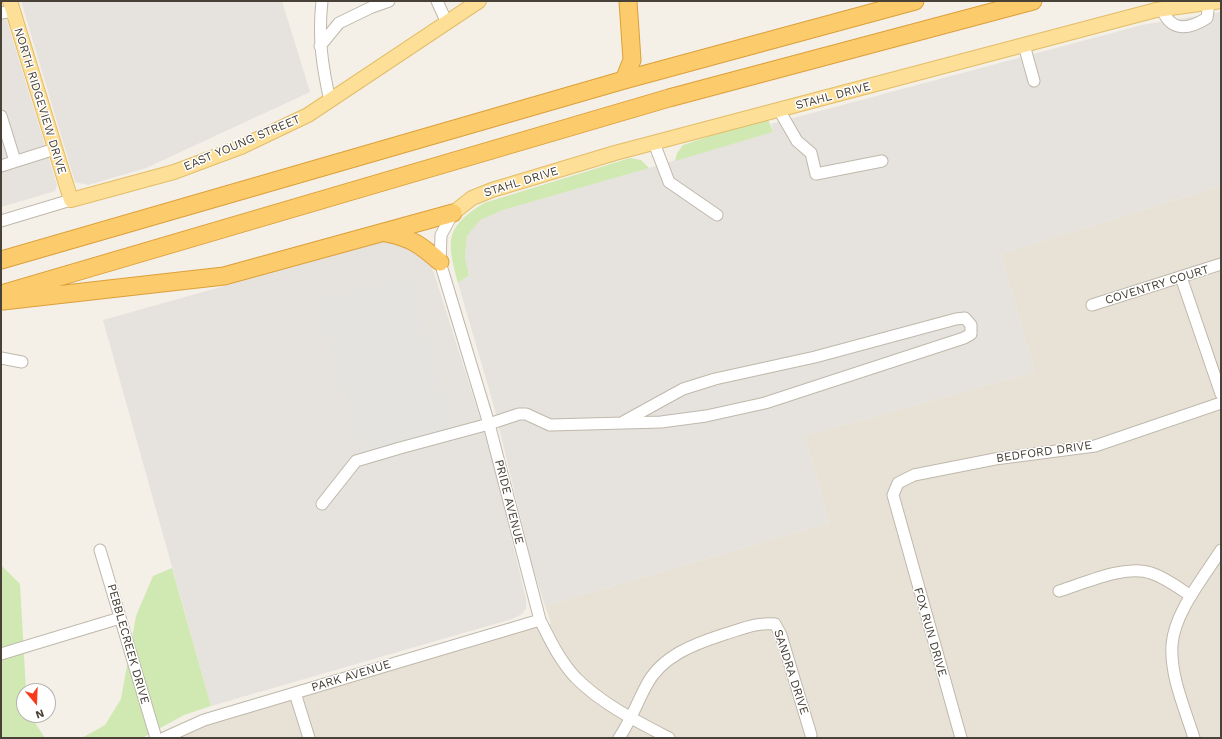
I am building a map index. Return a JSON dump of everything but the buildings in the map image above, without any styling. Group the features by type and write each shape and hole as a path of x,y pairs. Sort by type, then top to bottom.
{"highway":[{"path":"624,80 632,60 628,1"},
{"path":"1,260 624,80 915,1"},
{"path":"1,294 669,98 1033,1"},
{"path":"1,301 224,276 453,213"},
{"path":"384,233 405,237 423,247 440,262"}],"main road":[{"name":"STAHL DRIVE","path":"453,213 472,198 492,190 654,143 1162,9 1215,2"},
{"name":"EAST YOUNG STREET","path":"71,200 174,172 254,140 308,115 447,23 472,3"},
{"name":"NORTH RIDGEVIEW DRIVE","path":"8,8 71,200"}],"street":[{"path":"322,1 319,27 320,46 323,70 330,101"},
{"path":"320,46 339,23 372,7 389,1"},
{"path":"437,1 447,23"},
{"path":"1162,9 1170,24 1177,27 1190,25 1207,18 1215,2"},
{"path":"1024,45 1034,81"},
{"path":"779,110 797,141 811,153 816,174 882,161"},
{"path":"1,116 15,161"},
{"path":"654,143 669,182 717,215"},
{"path":"1,166 55,149"},
{"path":"1,221 71,200"},
{"name":"PRIDE AVENUE","path":"453,213 441,235 440,262 489,424 540,620 555,649 575,677 600,699 632,719 669,738"},
{"name":"COVENTRY COURT","path":"1092,305 1221,264"},
{"path":"1181,277 1221,394"},
{"path":"322,504 356,461 489,424 519,414 526,414 550,425 661,422 699,417 765,403 964,338 971,334 971,324 965,318 956,319 815,357 715,379 682,389 623,422"},
{"path":"1,358 22,362"},
{"name":"BEDFORD DRIVE","path":"911,476 995,459 1095,446 1221,403"},
{"name":"FOX RUN DRIVE","path":"911,476 898,483 894,488 893,495 961,738"},
{"name":"PEBBLECREEK DRIVE","path":"100,550 156,738"},
{"path":"1194,738 1178,686 1172,644 1174,631 1191,596 1221,550"},
{"path":"1059,591 1113,574 1138,570 1151,573 1164,579 1191,596"},
{"path":"1,654 120,618"},
{"name":"PARK AVENUE","path":"164,738 204,720 540,620"},
{"name":"SANDRA DRIVE","path":"620,738 632,719 646,685 660,667 677,653 696,643 761,622 775,624 781,635 811,735"},
{"path":"295,693 309,738"}],"shaded area":[{"path":"1,1 57,185 55,191 1,207"},
{"path":"21,1 282,1 310,92 146,168 88,185 75,182"},
{"path":"1221,12 1221,186 1001,254 1035,372 805,436 829,523 545,606 532,565 493,403 458,283 469,275 465,258 467,236 479,220 503,210 773,132 771,124 1142,25"},
{"path":"1221,186 1221,738 174,738 194,729 227,718 551,623 545,606 829,523 805,436 1035,372 1001,254"},
{"path":"385,241 403,241 430,263 434,273 492,456 526,599 526,608 522,614 512,619 211,706 103,320"},
{"path":"410,273 455,433 363,459 313,301"}],"green space":[{"path":"767,117 773,132 675,161 677,153 683,145"},
{"path":"630,158 641,160 649,168 503,210 480,220 467,236 465,258 469,275 458,283 452,256 452,236 455,228 471,212 484,203"},
{"path":"1,565 20,584 26,683 16,683 16,723 35,723 45,738 1,738"},
{"path":"172,568 211,706 184,715 142,738 82,738 105,725 121,699 136,616 153,576"}]}
